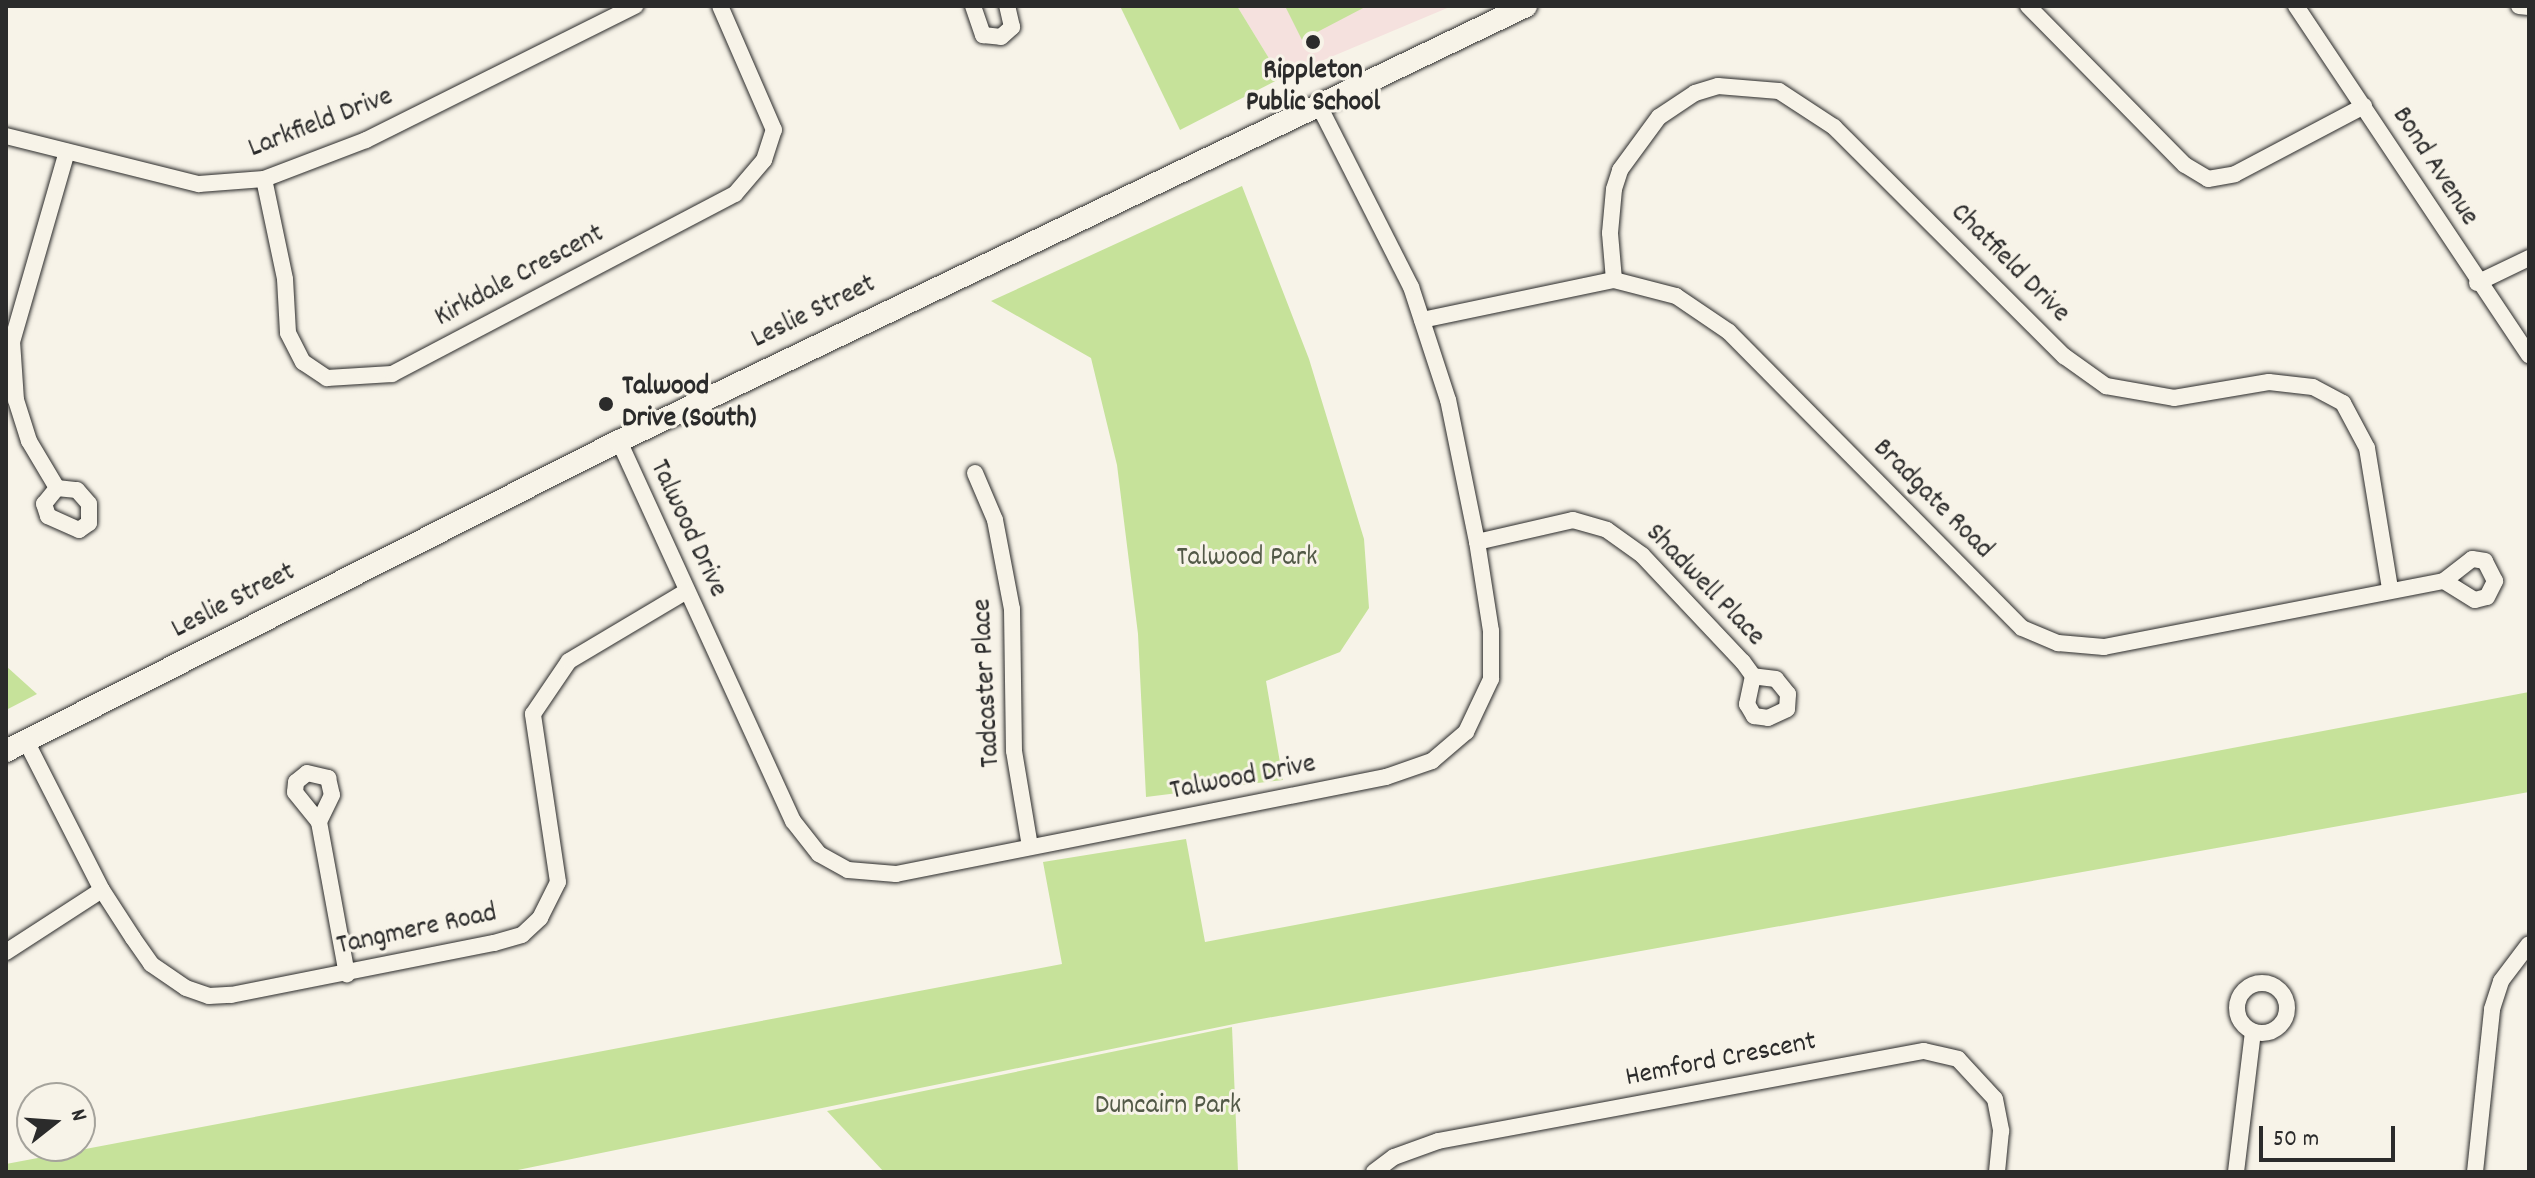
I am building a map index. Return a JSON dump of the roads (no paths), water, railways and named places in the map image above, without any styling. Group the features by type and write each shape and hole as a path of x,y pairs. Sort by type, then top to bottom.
{"main road":[{"name":"Leslie Street","path":"6,751 619,441 1526,6"}],"street":[{"name":"Larkfield Drive","path":"6,136 199,184 264,179 366,140 635,6"},
{"name":"Kirkdale Crescent","path":"264,179 285,279 288,333 303,362 327,378 392,374 735,194 764,160 774,130 720,6"},
{"path":"973,6 983,35 1001,37 1012,27 1007,6"},
{"path":"2028,6 2185,165 2208,179 2235,174 2364,106"},
{"name":"Bond Avenue","path":"2296,6 2477,283 2529,356"},
{"path":"2519,6 2529,7"},
{"name":"Chatfield Drive","path":"1614,280 1610,233 1614,189 1620,170 1659,117 1695,93 1718,86 1779,91 1834,127 2064,356 2106,386 2174,398 2269,382 2313,387 2343,403 2367,448 2390,588"},
{"name":"Talwood Drive","path":"619,441 793,821 819,854 872,875 1386,777 1432,761 1466,732 1491,679 1491,631 1477,542 1448,400 1422,320 1401,265 1318,104"},
{"path":"57,488 29,441 20,414 12,342 67,152"},
{"path":"2477,283 2529,258"},
{"name":"Bradgate Road","path":"1422,320 1614,280 1676,296 1729,332 2022,628 2058,643 2104,647 2390,588 2444,581"},
{"name":"Tadcaster Place","path":"975,473 995,520 1012,609 1014,751 1030,847"},
{"name":"Shadwell Place","path":"1477,542 1573,520 1607,530 1642,555 1753,676"},
{"name":"Tangmere Road","path":"26,741 102,890 151,964 209,996 347,974 508,939 522,935 540,918 558,882 558,863 533,714 569,661 687,591"},
{"path":"319,822 347,974"},
{"path":"6,952 102,890"},
{"path":"2475,1172 2492,1009 2501,981 2529,944"},
{"path":"2236,1172 2253,1032"},
{"name":"Hemford Crescent","path":"1374,1172 1394,1157 1438,1141 1924,1051 1958,1059 1995,1099 2001,1131 1997,1172"}],"place":[{"name":"Rippleton Public School","path":"1313,42"},
{"name":"Talwood Drive (South)","path":"606,404"}],"park label":[{"name":"Talwood Park","path":"1247,559"},
{"name":"Duncairn Park","path":"1168,1107"}]}
